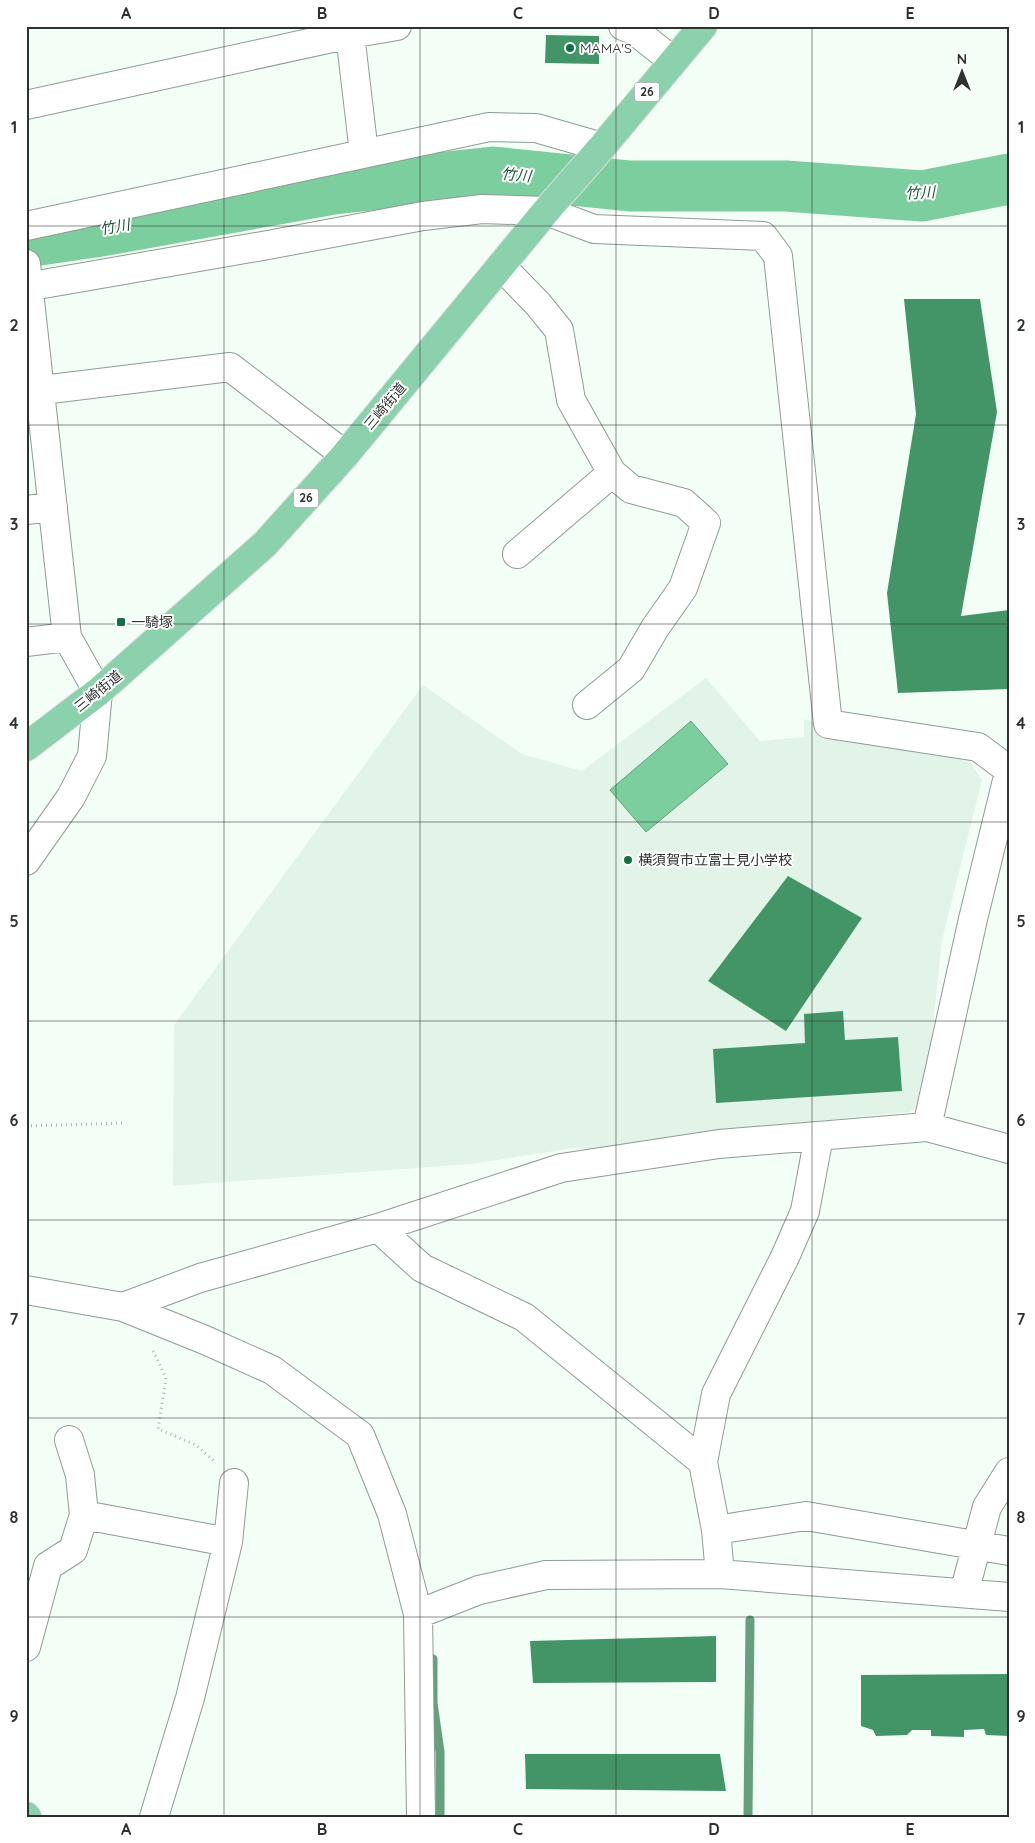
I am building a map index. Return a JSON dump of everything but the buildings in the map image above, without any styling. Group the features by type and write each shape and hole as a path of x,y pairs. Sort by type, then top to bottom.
{"main road":[{"name":"三崎街道","path":"26,747 98,692 265,544 345,455 546,211 703,26"}],"street":[{"path":"26,105 350,34 397,26"},
{"path":"623,26 634,30 672,61"},
{"path":"350,34 364,153"},
{"path":"26,226 489,127 536,128 597,153"},
{"path":"26,861 71,797 92,756 98,692 67,637 53,507 33,391 27,279 423,216 482,209 546,211 594,229 763,236 778,256 828,724 978,747 1009,771 973,919 927,1127"},
{"path":"501,266 538,304 559,330 571,400 612,473 631,489 684,503 706,522 683,588 655,628 630,670 586,705"},
{"path":"33,391 230,366 345,455"},
{"path":"517,554 612,473"},
{"path":"26,510 53,507"},
{"path":"26,642 67,637"},
{"path":"129,1310 200,1278 378,1228 561,1168 719,1144 927,1127 1009,1149"},
{"path":"720,1574 716,1530 703,1462 716,1394 785,1257 805,1211 819,1136"},
{"path":"378,1228 422,1268 524,1318 703,1462"},
{"path":"26,1290 129,1310 272,1370 360,1435 392,1514 418,1614 421,1817"},
{"path":"26,1647 48,1566 73,1550 84,1515 80,1475 69,1440"},
{"path":"964,1593 987,1507 1009,1472"},
{"path":"154,1817 190,1698 228,1542 234,1483"},
{"path":"84,1515 228,1542"},
{"path":"716,1530 806,1516 1009,1551"},
{"path":"418,1614 478,1590 546,1575 720,1574 1009,1598"}],"path":[{"path":"26,1126 125,1123"},
{"path":"129,1310 166,1378 158,1428 196,1445 234,1483"}],"shaded area":[{"name":"横須賀市立富士見小学校","path":"706,678 760,741 804,737 804,719 970,762 982,780 942,940 925,1101 910,1112 758,1127 621,1153 574,1148 471,1164 173,1186 174,1025 423,685 522,754 582,771"},
{"path":"691,721 728,764 646,832 610,790"}],"waterway":[{"name":"竹川","path":"26,242 101,231 334,189 493,172 630,186 786,186 922,196 1009,179"},
{"path":"748,1817 750,1620"},
{"path":"433,1659 433,1703 440,1752 440,1817"}],"place":[{"name":"MAMA'S","path":"570,48"},
{"name":"一騎塚","path":"121,622"},
{"name":"横須賀市立富士見小学校","path":"628,860"}]}
